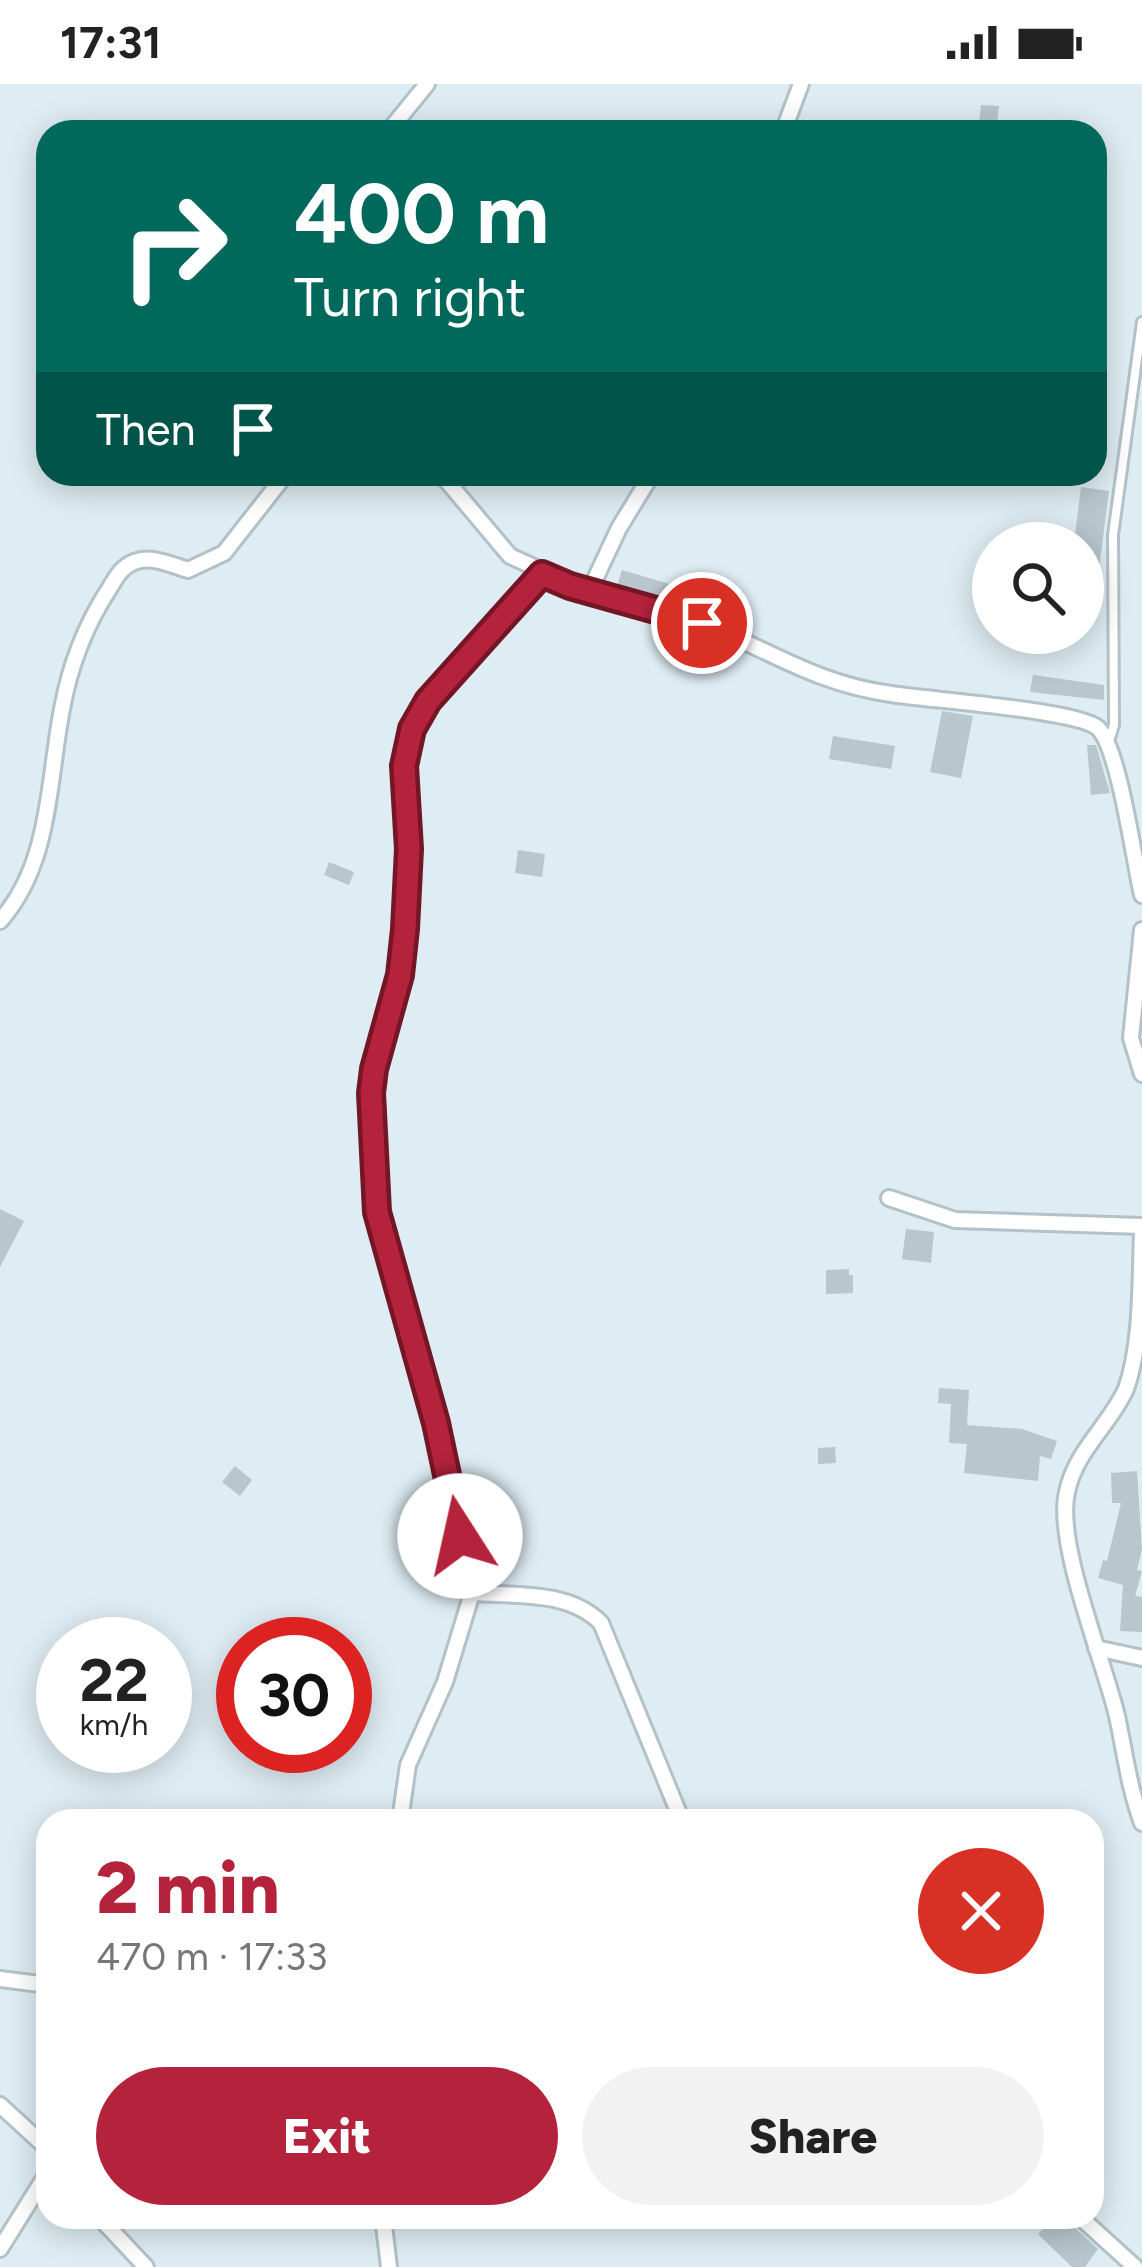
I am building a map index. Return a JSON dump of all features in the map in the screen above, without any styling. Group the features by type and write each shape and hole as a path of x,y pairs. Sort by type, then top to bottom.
{"street":[{"path":"396,120 427,84"},
{"path":"788,120 801,84"},
{"path":"0,920 27,883 41,840 62,705 86,623 122,569 136,561 153,559 188,570 224,553 277,486"},
{"path":"451,486 510,556 542,574 702,623 835,683 1075,717 1100,730 1108,742 1142,895"},
{"path":"590,592 645,486"},
{"path":"402,1809 408,1765 445,1682 472,1593 442,1443 377,1212 370,1117 374,1069 400,975 405,929 409,849 404,766 412,729 428,701 542,574"},
{"path":"1142,930 1130,1037 1142,1074"},
{"path":"889,1198 955,1220 1142,1229 1136,1359 1125,1391 1081,1453 1065,1498 1072,1549 1117,1716 1129,1787 1142,1823"},
{"path":"472,1593 564,1600 602,1623 677,1809"},
{"path":"1096,1648 1142,1658"},
{"path":"0,1979 36,1984"},
{"path":"0,2105 36,2138"},
{"path":"0,2249 36,2191"},
{"path":"110,2229 146,2267"},
{"path":"384,2229 389,2267"},
{"path":"1089,2229 1114,2261 1135,2267"}],"lane":[{"path":"1108,742 1114,725 1113,535 1142,322"}],"building":[{"path":"981,105 999,106 998,120 979,120"},
{"path":"1081,487 1109,491 1104,530 1104,522 1077,522"},
{"path":"622,570 721,603 715,616 617,586"},
{"path":"1033,675 1104,685 1104,700 1030,692"},
{"path":"942,711 973,716 961,778 930,772"},
{"path":"833,736 895,746 891,769 829,759"},
{"path":"1087,745 1096,745 1110,793 1091,795"},
{"path":"518,850 545,854 542,877 515,873"},
{"path":"329,862 354,872 349,885 324,875"},
{"path":"0,1209 24,1221 0,1267"},
{"path":"906,1229 934,1232 931,1263 902,1259"},
{"path":"849,1269 853,1293 826,1294 826,1270"},
{"path":"939,1388 969,1390 967,1425 1022,1429 1057,1441 1051,1459 1040,1456 1038,1481 964,1473 967,1444 949,1443 951,1404 938,1403"},
{"path":"835,1447 836,1463 818,1464 818,1448"},
{"path":"235,1466 252,1480 240,1496 222,1482"},
{"path":"1137,1471 1142,1549 1137,1570 1142,1571 1135,1596 1142,1597 1142,1632 1120,1631 1123,1585 1098,1578 1103,1560 1107,1561 1121,1503 1112,1503 1111,1473"},
{"path":"1043,2229 1076,2229 1098,2249 1085,2267 1072,2267 1038,2234"}],"route":[{"path":"460,1536 447,1463 377,1212 372,1161 374,1069 400,975 405,929 409,849 405,749 428,701 542,574 702,623"}]}
